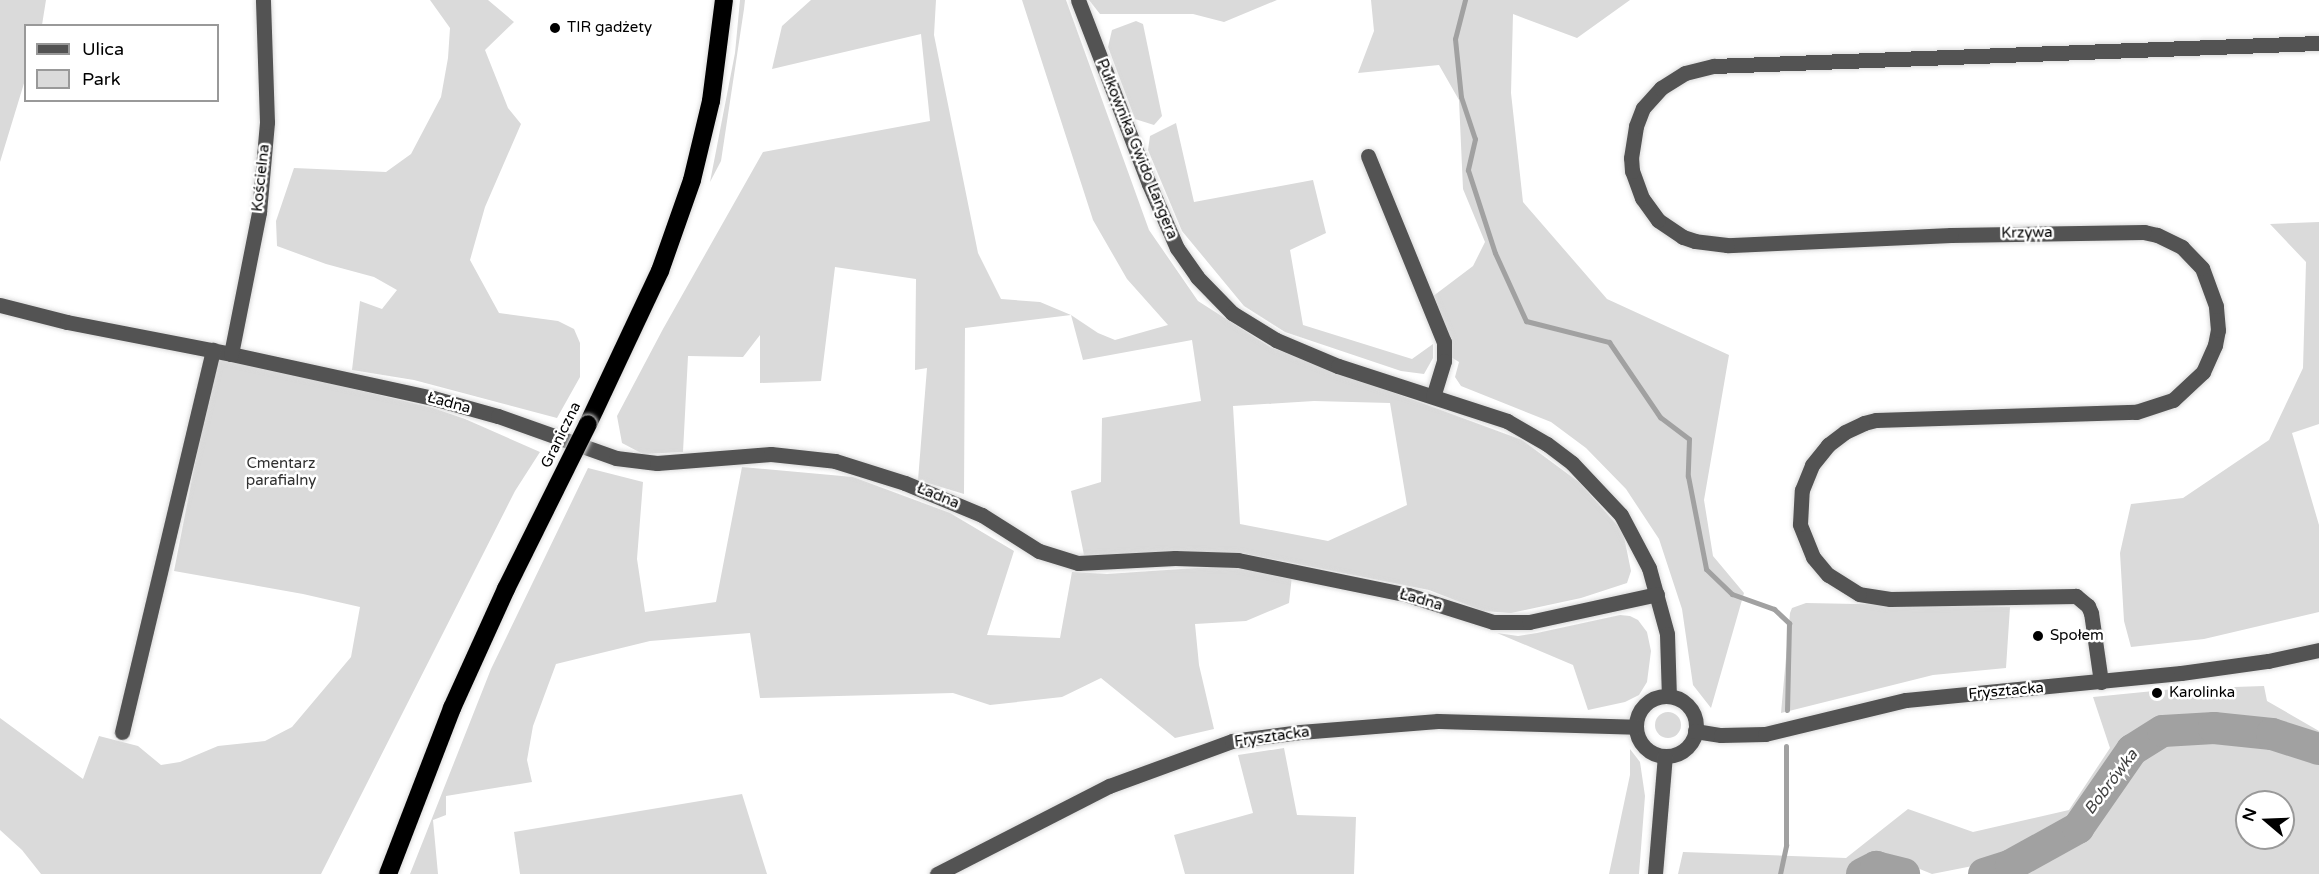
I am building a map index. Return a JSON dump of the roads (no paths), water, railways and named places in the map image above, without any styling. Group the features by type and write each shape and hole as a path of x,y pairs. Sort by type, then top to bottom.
{"highway":[{"name":"Graniczna","path":"388,874 419,789 465,678 523,552 588,424 660,271 692,180 711,101 724,0"}],"street":[{"name":"Kościelna","path":"231,354 259,212 267,122 263,0"},
{"name":"Pułkownika Gwido Langera","path":"1078,0 1149,184 1177,248 1197,277 1232,313 1275,340 1338,366 1507,421 1547,444 1572,463 1621,514 1638,544 1657,594 1667,634 1669,696"},
{"name":"Krzywa","path":"2101,682 2091,613 2088,606 2076,596 1890,599 1859,594 1828,576 1813,557 1800,524 1802,490 1812,465 1828,445 1845,432 1864,423 2136,412 2173,400 2203,372 2215,345 2218,330 2216,306 2202,268 2182,248 2157,235 2145,232 1951,235 1727,245 1695,241 1683,237 1658,219 1642,198 1632,171 1631,158 1636,126 1643,108 1661,88 1685,73 1714,66 2319,43"},
{"path":"1368,156 1444,342 1444,361 1433,396"},
{"name":"Ładna","path":"0,305 67,322 213,350 433,398 498,416 616,458 657,463 771,454 835,461 905,483 982,515 1039,551 1078,563 1175,558 1238,560 1408,595 1493,622 1529,622 1657,594"},
{"path":"122,732 213,350"},
{"name":"Frysztacka","path":"1695,731 1721,735 1765,734 1906,700 2101,682 2268,661 2319,650"},
{"path":"1669,696 1686,704 1692,712 1695,731 1693,739 1681,752 1665,756 1648,750 1637,736 1636,727 1642,708 1649,701 1669,696"},
{"name":"Frysztacka","path":"937,874 1108,786 1232,741 1300,732 1438,722 1636,727"},
{"path":"1656,871 1665,756"}],"waterway":[{"path":"1465,0 1455,39 1461,97 1475,139 1468,170 1495,253 1526,321 1609,342 1660,417 1689,439 1688,476 1706,569 1732,594 1774,609 1789,623 1787,710"},
{"name":"Bobrówka","path":"1984,874 2011,865 2078,828 2132,750 2163,731 2214,728 2272,734 2319,749"},
{"path":"1780,874 1786,845 1786,746"},
{"name":"Bobrówka","path":"1862,874 1876,867 1904,874"}],"place":[{"name":"TIR gadżety","path":"555,28"},
{"name":"Społem","path":"2038,636"},
{"name":"Karolinka","path":"2157,693"}],"park label":[{"name":"Cmentarz parafialny","path":"281,472"}]}
